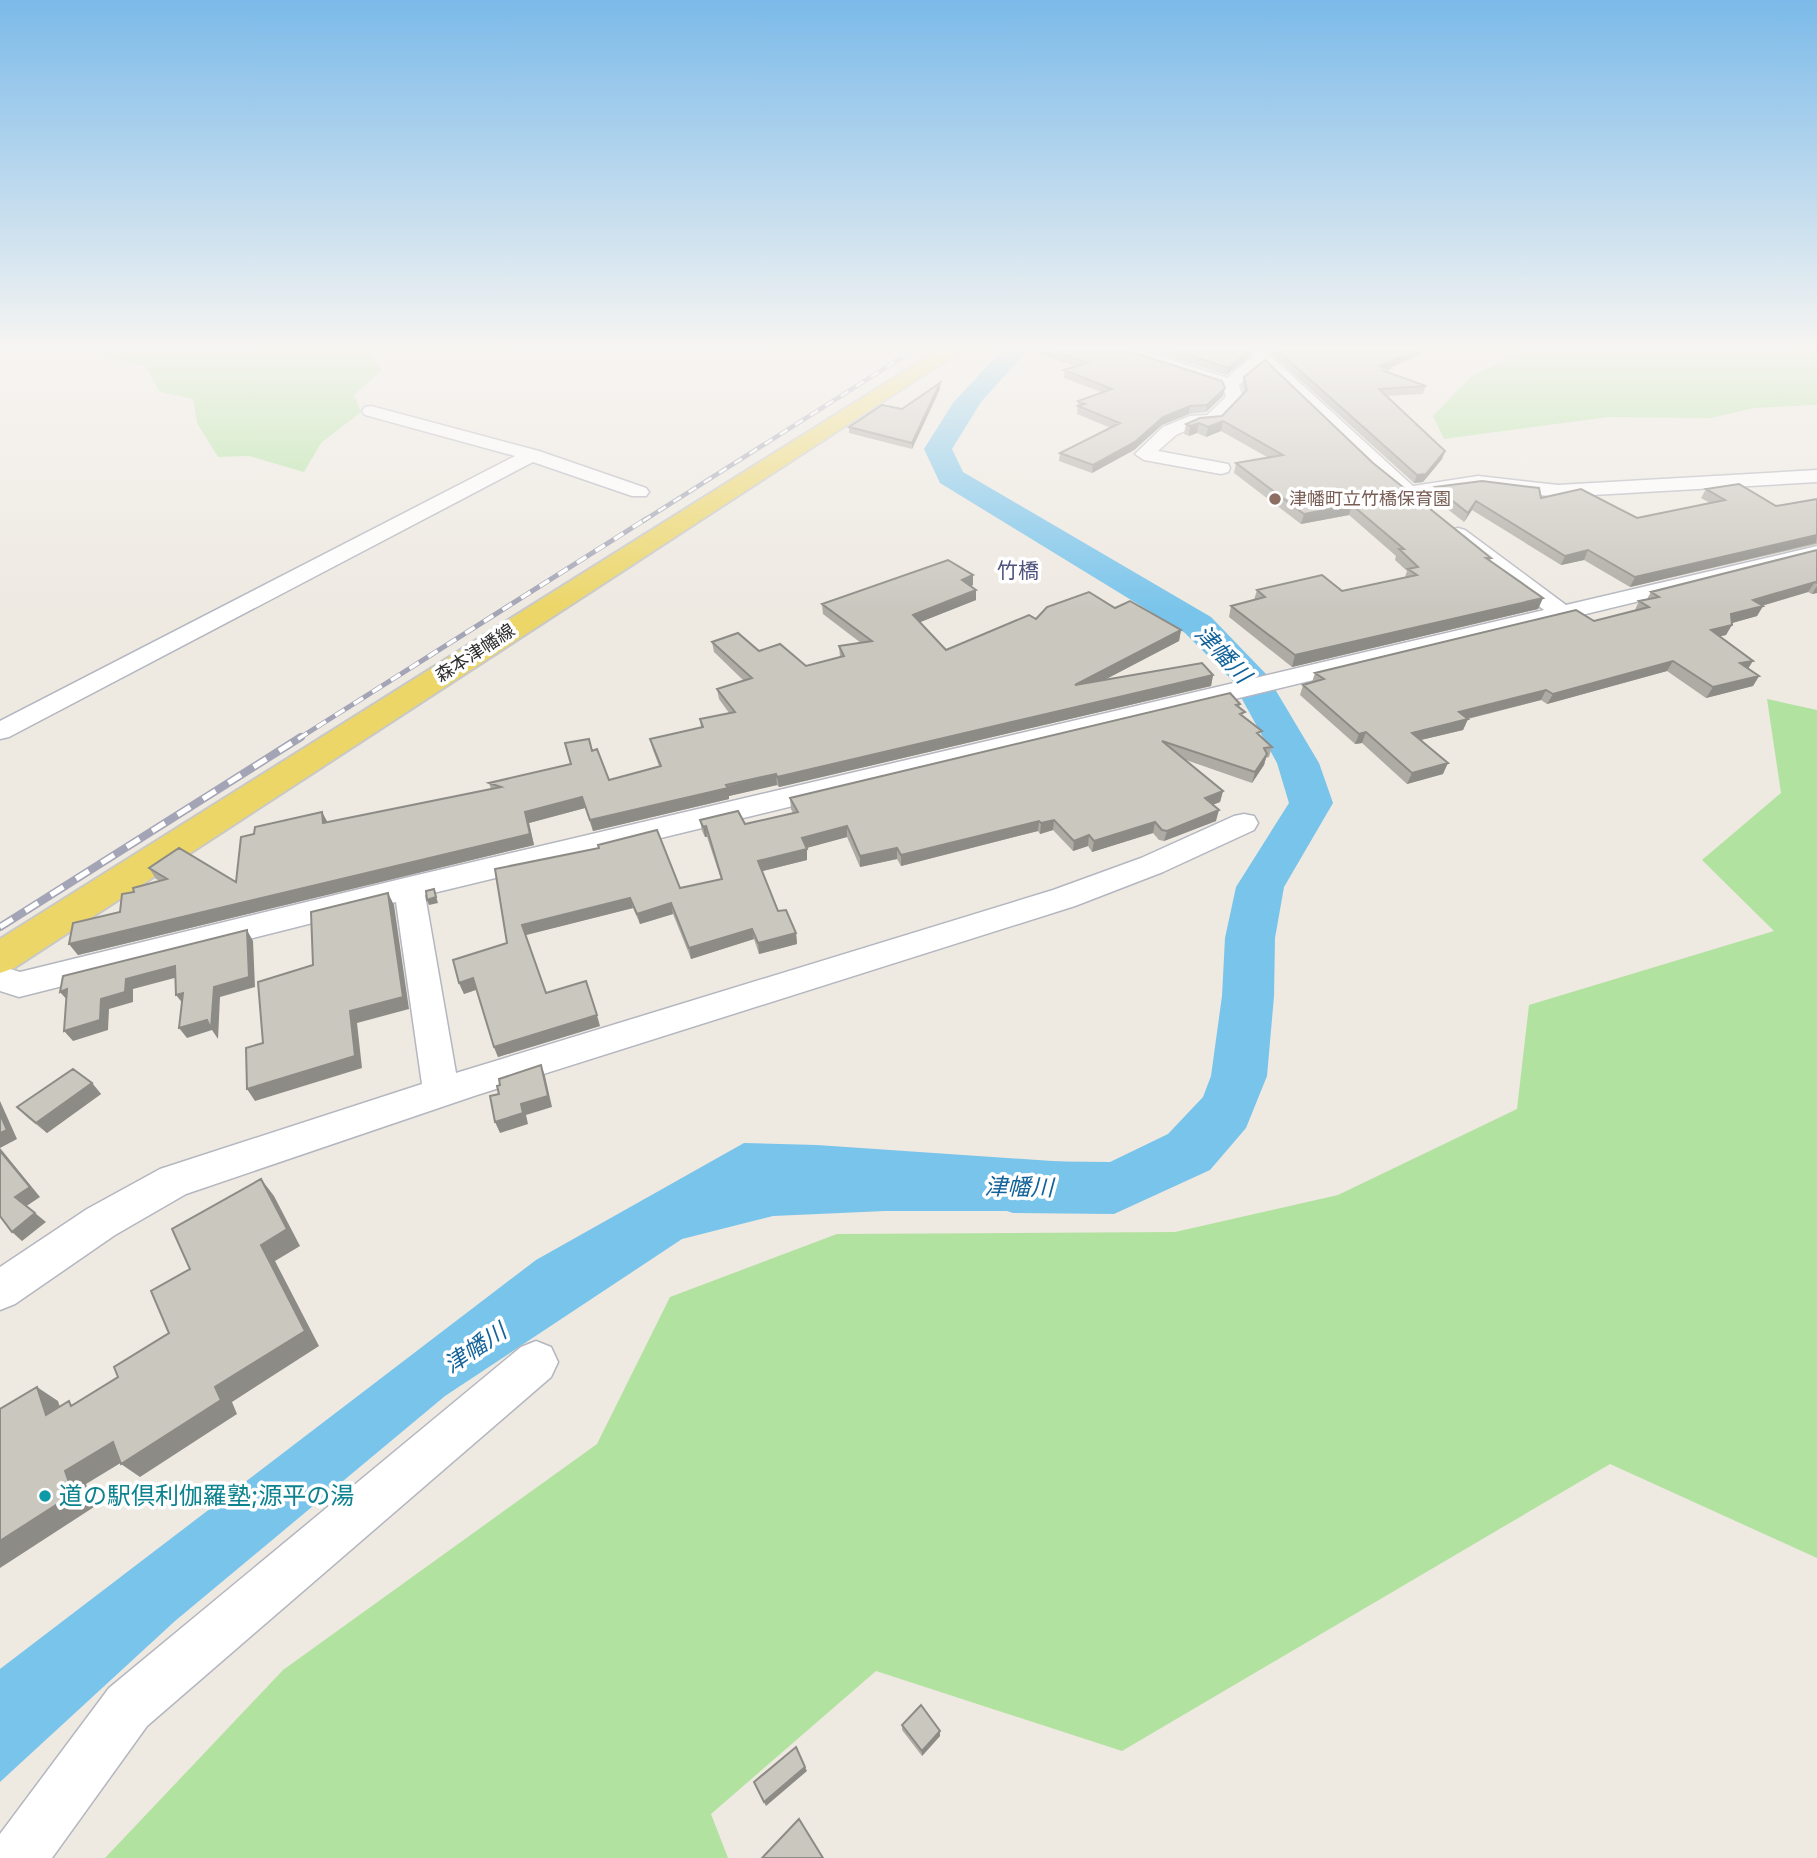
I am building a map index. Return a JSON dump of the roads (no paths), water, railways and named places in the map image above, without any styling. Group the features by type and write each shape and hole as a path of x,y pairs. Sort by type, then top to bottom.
{"main road":[{"name":"森本津幡線","path":"0,958 815,438"}],"street":[{"path":"469,438 532,455 639,492"},
{"path":"1166,438 1164,441 1150,446 1144,454 1221,468"},
{"path":"1350,438 1409,492 1563,613"},
{"path":"0,731 532,455"},
{"path":"1409,492 1478,482 1558,492 1817,476"},
{"path":"0,978 19,985 409,888 1817,552"},
{"path":"0,1290 101,1222 174,1181 477,1081 1064,898 1152,865 1244,823"},
{"path":"409,888 441,1094"},
{"path":"17,1858 128,1707 536,1362"}],"water":[{"path":"744,1143 817,1145 1081,1163 1076,1211 885,1211 773,1216 682,1239 445,1396 175,1621 0,1782 0,1669 536,1260"}],"waterway":[{"name":"津幡川","path":"944,438 938,449 951,477 1198,625 1247,674 1298,763 1311,803 1260,887 1250,938 1248,996 1239,1076 1226,1111 1189,1152 1114,1188 1013,1187"}],"railway":[{"path":"643,521 775,438"},
{"path":"298,739 646,519"},
{"path":"0,927 301,737"}],"place":[{"name":"津幡町立竹橋保育園","path":"1275,499"},
{"name":"道の駅倶利伽羅塾;源平の湯","path":"45,1496"}],"district":[{"name":"竹橋","path":"1018,571"}]}
